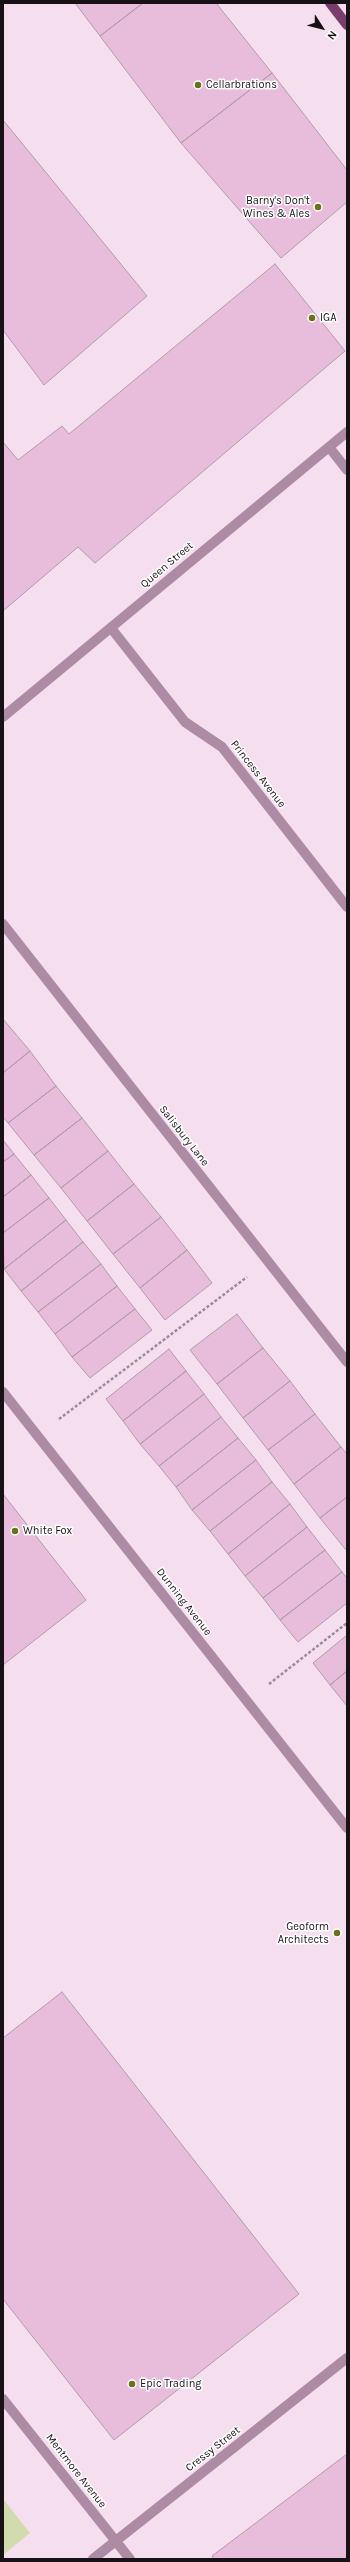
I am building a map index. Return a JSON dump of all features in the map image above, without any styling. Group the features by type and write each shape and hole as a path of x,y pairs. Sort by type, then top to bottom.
{"main road":[{"path":"330,3 347,25"}],"street":[{"name":"Queen Street","path":"3,717 347,432"},
{"path":"329,447 347,470"},
{"name":"Princess Avenue","path":"111,628 185,722 222,747 347,908"},
{"name":"Salisbury Lane","path":"3,924 347,1362"},
{"name":"Dunning Avenue","path":"3,1392 347,1828"},
{"name":"Cressy Street","path":"93,2559 347,2358"},
{"name":"Mentmore Avenue","path":"3,2398 130,2559"}],"path":[{"path":"38,1436 268,1261"},
{"path":"247,1701 347,1623"}],"green space":[{"path":"3,2499 30,2533 3,2555"}],"building":[{"path":"75,3 143,3 100,36"},
{"path":"143,3 216,3 272,73 181,143 100,36"},
{"path":"272,73 347,170 347,202 281,258 181,143"},
{"path":"3,120 147,296 44,385 3,330"},
{"path":"275,264 345,351 95,563 78,547 3,611 3,442 18,460 62,426 69,434"},
{"path":"3,1019 30,1051 3,1073"},
{"path":"30,1051 56,1086 8,1123 3,1117 3,1073"},
{"path":"56,1086 82,1118 34,1155 8,1123"},
{"path":"82,1118 108,1151 61,1188 34,1155"},
{"path":"3,1140 14,1154 3,1162"},
{"path":"108,1151 134,1184 87,1221 61,1188"},
{"path":"14,1154 31,1175 3,1197 3,1162"},
{"path":"31,1175 49,1198 3,1233 3,1197"},
{"path":"134,1184 161,1217 113,1254 87,1221"},
{"path":"49,1198 66,1220 4,1269 3,1233"},
{"path":"161,1217 187,1250 140,1288 113,1254"},
{"path":"66,1220 83,1242 21,1291 4,1269"},
{"path":"83,1242 101,1264 38,1312 21,1291"},
{"path":"187,1250 212,1283 165,1320 140,1288"},
{"path":"101,1264 117,1286 55,1334 38,1312"},
{"path":"117,1286 135,1309 72,1357 55,1334"},
{"path":"135,1309 152,1330 90,1378 72,1357"},
{"path":"237,1314 263,1348 217,1384 190,1350"},
{"path":"263,1348 290,1381 243,1418 217,1384"},
{"path":"169,1349 186,1371 123,1421 106,1399"},
{"path":"186,1371 204,1394 140,1444 123,1421"},
{"path":"290,1381 315,1414 268,1450 243,1418"},
{"path":"204,1394 221,1417 159,1466 140,1444"},
{"path":"315,1414 341,1447 294,1484 268,1450"},
{"path":"221,1417 238,1438 176,1487 159,1466"},
{"path":"238,1438 256,1460 192,1510 176,1487"},
{"path":"341,1447 347,1454 347,1497 320,1518 294,1484"},
{"path":"256,1460 272,1482 210,1531 192,1510"},
{"path":"272,1482 290,1504 228,1554 210,1531"},
{"path":"3,1494 86,1600 3,1665"},
{"path":"347,1497 347,1549 346,1550 320,1518"},
{"path":"290,1504 307,1527 245,1576 228,1554"},
{"path":"307,1527 325,1550 263,1598 245,1576"},
{"path":"325,1550 342,1572 280,1620 263,1598"},
{"path":"342,1572 347,1578 347,1603 298,1642 280,1620"},
{"path":"347,1635 347,1671 330,1685 313,1663"},
{"path":"347,1671 347,1706 330,1685"},
{"path":"62,1992 299,2294 114,2440 3,2299 3,2038"},
{"path":"347,2454 347,2559 214,2559 212,2556"}],"place":[{"name":"Cellarbrations","path":"198,85"},
{"name":"Barny's Don't Wines & Ales","path":"318,207"},
{"name":"IGA","path":"312,318"},
{"name":"White Fox","path":"15,1531"},
{"name":"Geoform Architects","path":"337,1933"},
{"name":"Epic Trading","path":"132,2384"}]}
